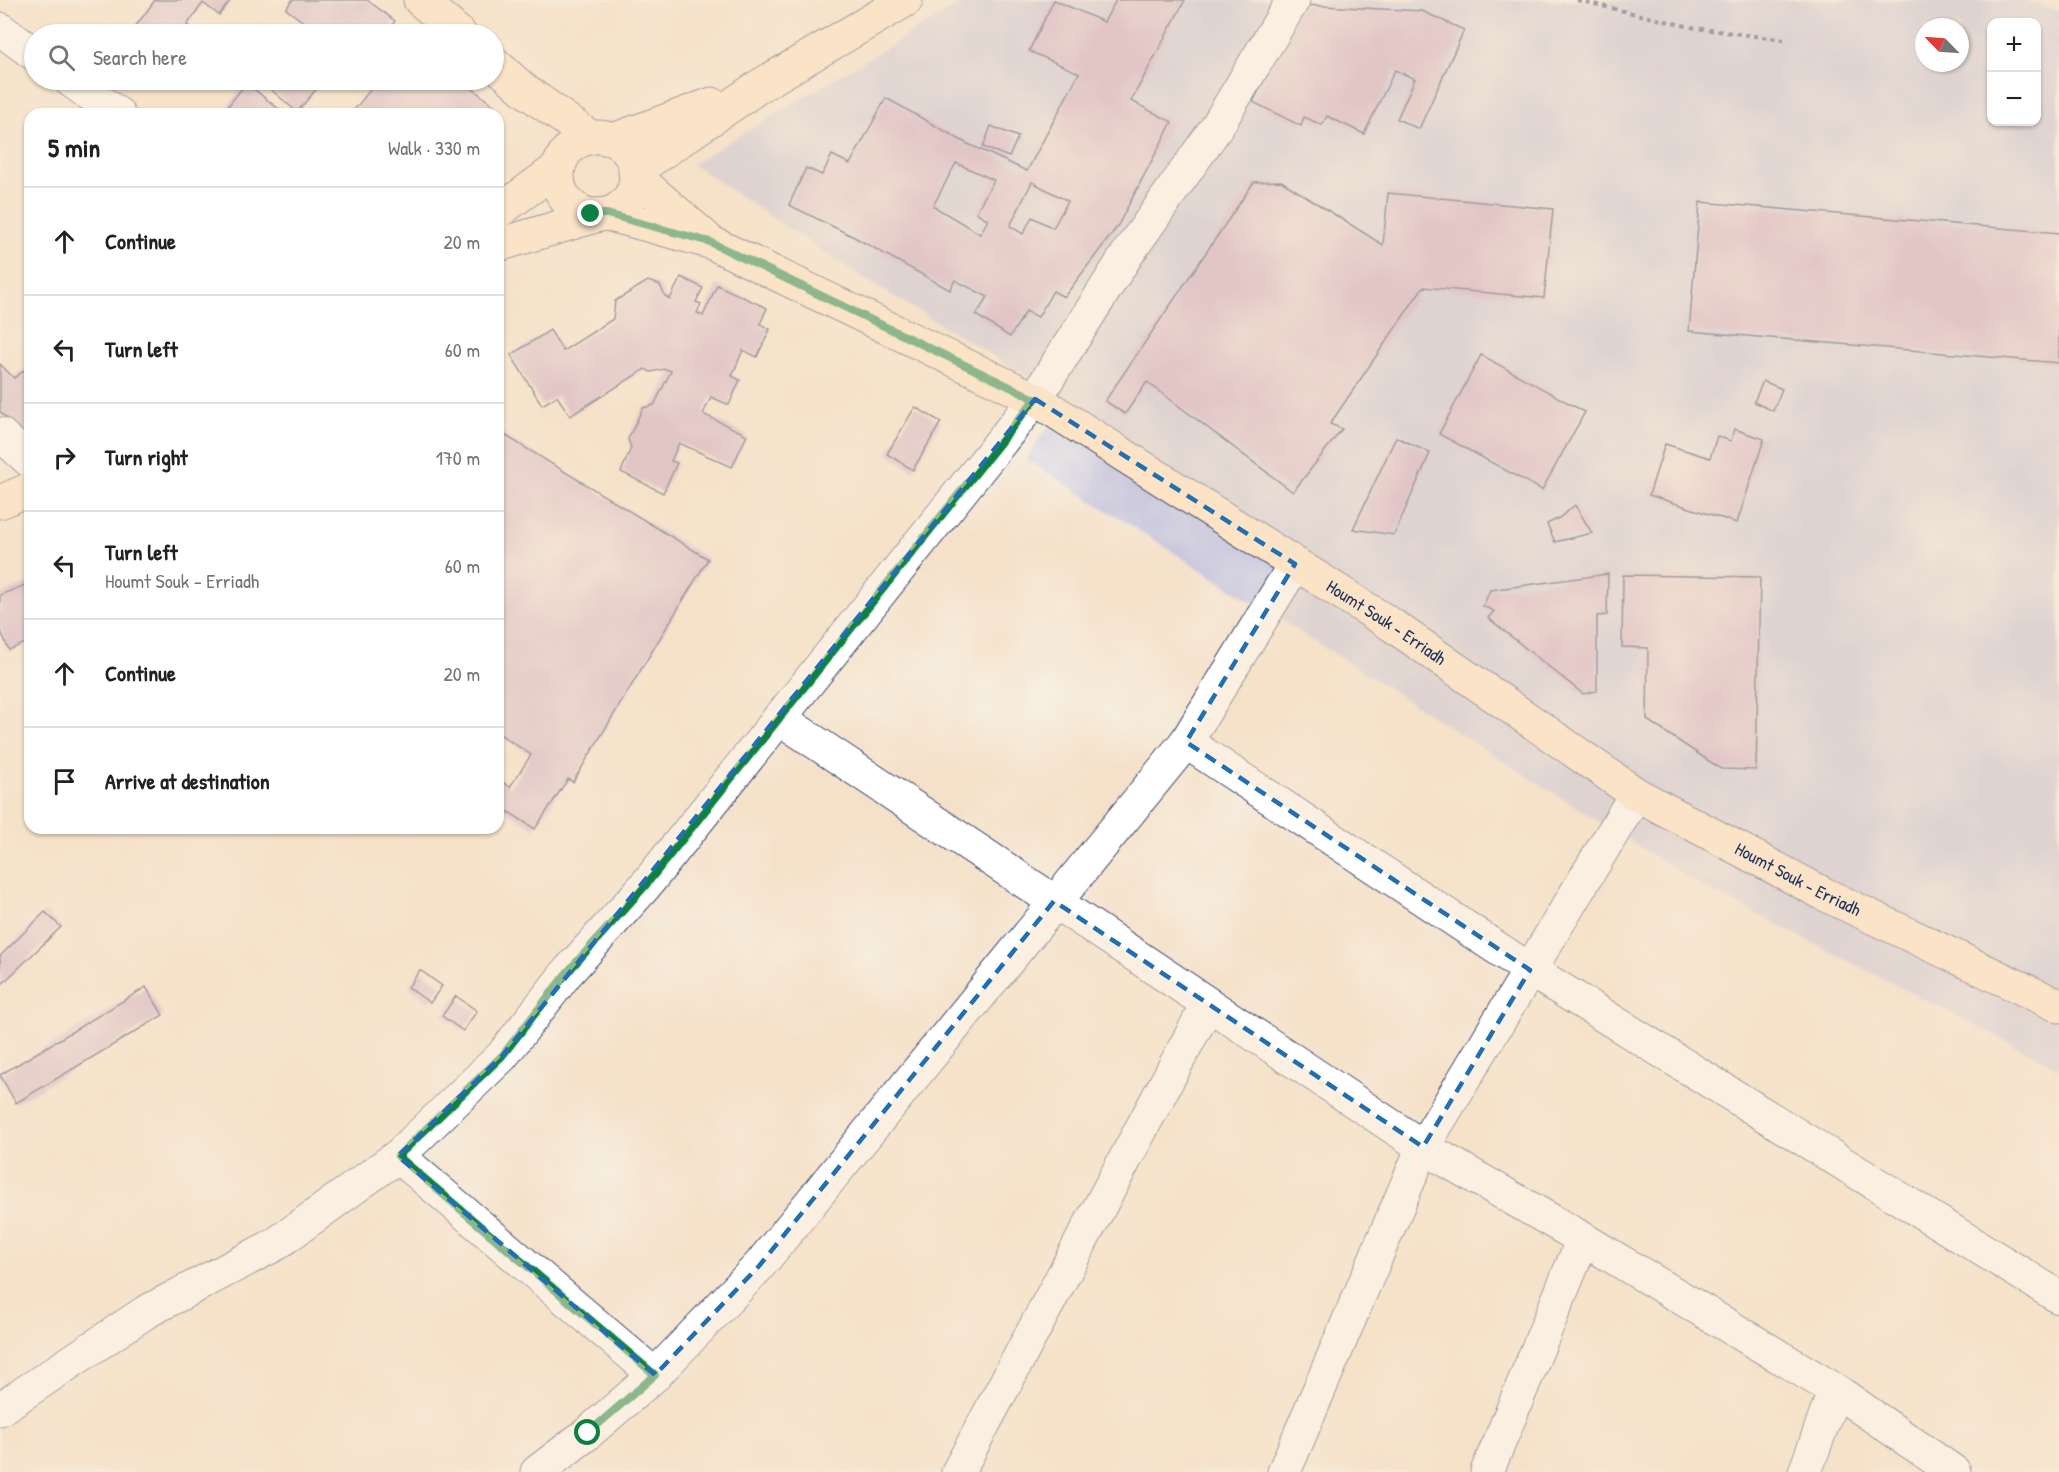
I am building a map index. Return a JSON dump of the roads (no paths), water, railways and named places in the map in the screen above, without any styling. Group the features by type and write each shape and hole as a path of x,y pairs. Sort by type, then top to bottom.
{"street":[{"path":"420,0 448,24"},
{"path":"504,243 603,214 627,200 636,174 761,85 906,0"},
{"path":"0,1410 146,1312 276,1244 398,1156 502,1056 565,975 645,886 1035,399 1128,253 1216,128 1293,0"},
{"path":"0,29 24,47"},
{"path":"504,72 523,89 602,139 624,148 632,159 636,174 710,242"},
{"path":"504,207 560,162 579,141 602,139 761,85"},
{"path":"523,89 560,162 557,177 562,195 574,208 710,242"},
{"path":"84,90 110,108"},
{"name":"Houmt Souk - Erriadh","path":"710,242 1035,399 1392,625 1636,794 1824,894 2059,1006"},
{"path":"0,434 24,456"},
{"path":"0,502 24,492"},
{"path":"537,1472 588,1433 655,1375 759,1266 1054,901 1186,742 1296,564"},
{"path":"779,718 1424,1148 1583,1239 1835,1390 1954,1472"},
{"path":"1186,742 1530,970 2059,1297"},
{"path":"1284,1472 1424,1148 1636,794"},
{"path":"958,1472 1208,1004"},
{"path":"398,1156 655,1375"},
{"path":"1487,1472 1583,1239"},
{"path":"1805,1472 1835,1390"}]}
